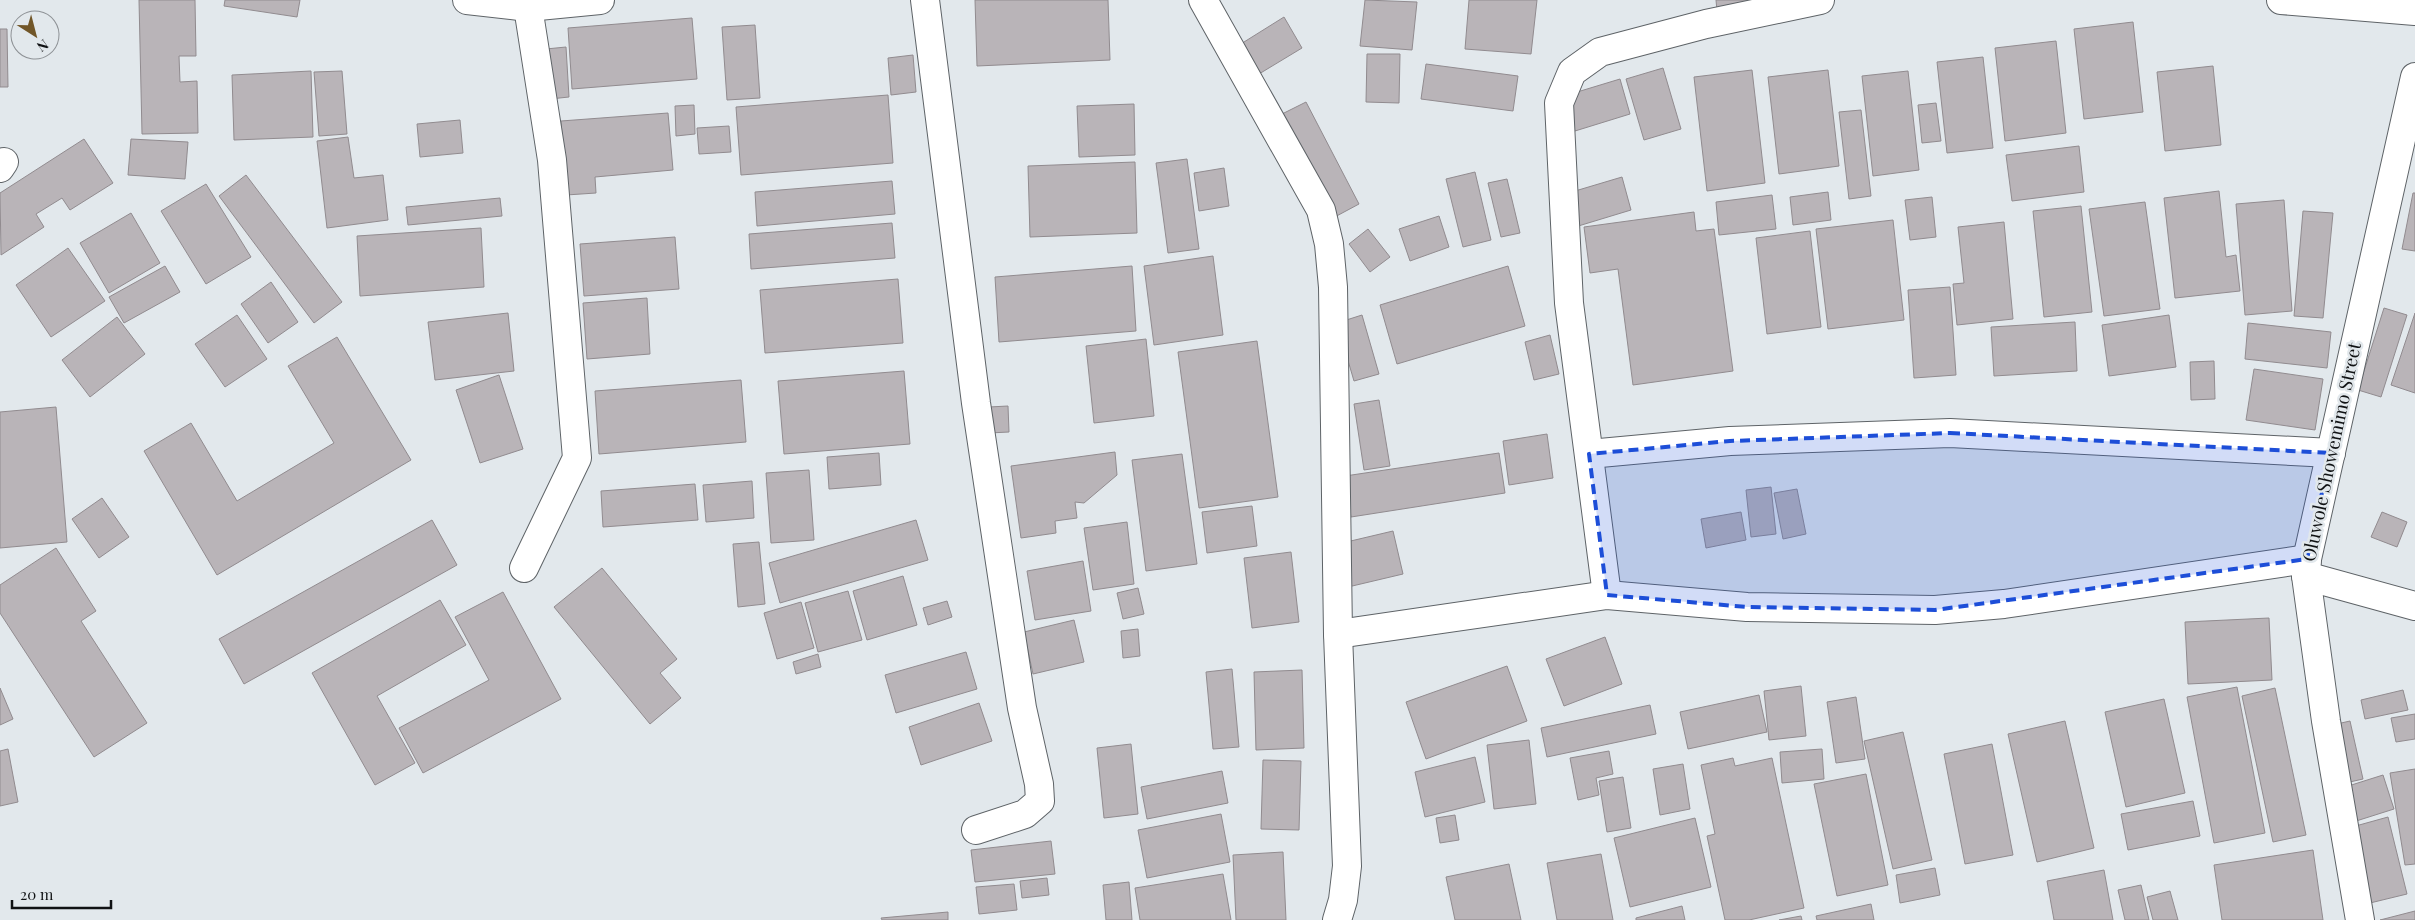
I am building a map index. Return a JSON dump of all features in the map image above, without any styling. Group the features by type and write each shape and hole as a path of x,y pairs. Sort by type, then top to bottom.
{"street":[{"path":"467,0 528,7 600,0"},
{"path":"926,0 977,413 1022,708 1039,784 1040,801 1025,814 976,830"},
{"path":"1203,0 1306,178 1322,210 1329,244 1333,297 1338,634 1347,866 1344,900 1337,920"},
{"path":"1607,595 1569,303 1559,103 1572,72 1600,52 1706,24 1820,0"},
{"path":"2281,0 2415,11"},
{"path":"524,568 577,458 552,160 528,7"},
{"name":"Oluwole Showemimo Street","path":"2360,920 2326,721 2306,567 2415,77"},
{"path":"1589,454 1730,441 1950,433 2331,452"},
{"path":"1338,634 1607,595 1747,606 1935,610 2004,604 2306,567 2415,606"}],"highlighted area":[{"path":"1950,433 2331,453 2307,559 1935,610 1747,607 1607,595 1589,454 1730,441"}],"building":[{"path":"139,0 195,0 196,56 179,56 180,82 197,81 198,133 142,134"},
{"path":"225,0 300,0 297,17 224,6"},
{"path":"975,0 1108,0 1110,60 977,66"},
{"path":"1365,0 1417,2 1412,50 1360,46"},
{"path":"1469,0 1537,0 1531,54 1465,49"},
{"path":"1716,0 1755,0 1717,11"},
{"path":"1284,17 1302,48 1254,77 1236,47"},
{"path":"692,18 697,79 572,89 568,28"},
{"path":"2133,22 2143,112 2084,119 2074,29"},
{"path":"755,25 760,98 727,100 722,27"},
{"path":"0,29 7,29 8,87 0,87"},
{"path":"2056,41 2066,133 2005,141 1995,48"},
{"path":"566,47 569,97 550,99 546,49"},
{"path":"1367,54 1400,54 1399,103 1366,102"},
{"path":"913,55 916,92 891,95 888,58"},
{"path":"1983,57 1993,148 1947,153 1937,62"},
{"path":"1426,64 1518,76 1513,111 1421,99"},
{"path":"2213,66 2221,145 2165,151 2157,72"},
{"path":"1663,68 1681,129 1644,140 1626,79"},
{"path":"1752,70 1765,183 1707,191 1694,77"},
{"path":"1828,70 1839,166 1779,174 1768,77"},
{"path":"311,71 313,137 234,140 232,75"},
{"path":"342,71 347,134 319,136 314,72"},
{"path":"1908,71 1919,170 1873,176 1862,76"},
{"path":"1620,79 1630,114 1575,131 1564,96"},
{"path":"888,95 893,163 741,175 736,107"},
{"path":"1306,102 1359,204 1331,219 1278,116"},
{"path":"1936,103 1941,141 1922,143 1918,105"},
{"path":"1134,104 1135,155 1079,157 1077,106"},
{"path":"694,105 695,134 676,136 675,106"},
{"path":"1861,110 1871,196 1849,199 1839,112"},
{"path":"668,113 673,170 595,177 596,193 566,195 561,121"},
{"path":"460,120 463,153 420,157 417,124"},
{"path":"729,126 731,152 699,154 697,128"},
{"path":"348,137 354,178 383,175 388,220 327,228 317,141"},
{"path":"84,139 113,183 70,210 62,198 36,214 44,227 1,255 0,193"},
{"path":"131,139 188,142 185,179 128,175"},
{"path":"2079,146 2084,192 2012,201 2006,155"},
{"path":"1187,159 1199,249 1168,253 1156,163"},
{"path":"1135,162 1137,233 1030,237 1028,166"},
{"path":"1224,168 1229,206 1199,211 1194,173"},
{"path":"1475,172 1491,240 1463,247 1446,179"},
{"path":"246,175 342,302 314,323 219,196"},
{"path":"1622,177 1631,210 1575,227 1565,194"},
{"path":"1507,179 1520,233 1501,237 1488,183"},
{"path":"892,181 895,214 757,226 755,192"},
{"path":"206,184 251,257 206,284 161,211"},
{"path":"2219,191 2226,257 2236,255 2240,291 2175,298 2164,198"},
{"path":"1828,192 1831,220 1793,225 1790,197"},
{"path":"2413,193 2415,193 2415,251 2402,249"},
{"path":"1772,195 1776,229 1719,235 1716,202"},
{"path":"1932,197 1936,237 1910,240 1905,200"},
{"path":"500,198 502,216 408,225 406,207"},
{"path":"2284,200 2292,311 2245,315 2236,204"},
{"path":"2145,202 2160,309 2104,316 2089,209"},
{"path":"2081,206 2092,312 2044,317 2033,211"},
{"path":"2303,211 2333,213 2323,318 2294,316"},
{"path":"1694,212 1696,231 1714,229 1733,371 1633,385 1618,269 1590,273 1584,227"},
{"path":"131,213 160,263 109,293 80,243"},
{"path":"1439,216 1449,247 1410,261 1399,229"},
{"path":"1893,220 1904,320 1828,329 1816,229"},
{"path":"2004,222 2013,319 1957,325 1953,284 1964,283 1958,227"},
{"path":"892,223 895,258 751,269 749,234"},
{"path":"481,228 484,287 360,296 357,236"},
{"path":"1368,229 1390,257 1370,272 1349,244"},
{"path":"1810,231 1821,327 1767,334 1756,238"},
{"path":"675,237 679,289 584,296 580,244"},
{"path":"68,248 105,301 51,337 16,285"},
{"path":"1213,256 1223,335 1154,345 1144,266"},
{"path":"165,266 180,292 124,323 109,297"},
{"path":"1132,266 1136,331 999,342 995,277"},
{"path":"1508,266 1525,326 1397,364 1380,305"},
{"path":"898,279 903,343 765,353 760,290"},
{"path":"271,282 298,322 268,343 241,304"},
{"path":"1950,287 1956,375 1914,378 1908,290"},
{"path":"647,298 650,354 587,359 583,303"},
{"path":"2384,308 2407,315 2381,397 2358,390"},
{"path":"508,313 514,371 435,380 428,322"},
{"path":"2415,313 2415,393 2391,385"},
{"path":"237,315 267,359 225,387 195,344"},
{"path":"1362,315 1379,374 1354,381 1337,323"},
{"path":"2169,315 2176,367 2109,376 2102,325"},
{"path":"117,317 145,354 90,397 62,360"},
{"path":"2075,322 2077,371 1994,376 1991,327"},
{"path":"2248,323 2331,332 2327,368 2245,359"},
{"path":"1550,335 1559,374 1534,380 1525,342"},
{"path":"337,337 411,460 217,575 144,451 191,423 237,501 334,443 288,366"},
{"path":"1146,339 1154,416 1094,423 1086,346"},
{"path":"1257,341 1278,497 1199,508 1178,352"},
{"path":"2214,361 2215,399 2191,400 2190,362"},
{"path":"2254,369 2323,379 2315,430 2246,420"},
{"path":"904,371 910,444 784,454 778,381"},
{"path":"499,375 523,449 480,463 456,390"},
{"path":"741,380 746,442 599,454 595,391"},
{"path":"1379,400 1390,466 1364,470 1354,404"},
{"path":"1008,406 1009,432 989,433 989,407"},
{"path":"56,407 67,542 0,548 0,412"},
{"path":"1547,434 1553,478 1509,485 1503,441"},
{"path":"1115,452 1117,475 1084,503 1075,502 1077,518 1055,521 1056,533 1021,538 1011,466"},
{"path":"879,453 881,485 829,489 827,457"},
{"path":"1499,453 1505,493 1351,517 1345,476"},
{"path":"1182,454 1197,564 1146,571 1132,460"},
{"path":"809,470 814,540 771,543 766,473"},
{"path":"752,481 754,518 706,522 703,485"},
{"path":"695,484 698,520 603,527 601,491"},
{"path":"1771,487 1776,534 1751,537 1746,490"},
{"path":"1797,489 1806,534 1783,539 1774,493"},
{"path":"102,498 129,537 99,558 72,519"},
{"path":"1252,506 1257,546 1207,553 1202,512"},
{"path":"1741,512 1746,540 1706,548 1701,519"},
{"path":"2382,512 2407,522 2397,547 2371,537"},
{"path":"432,520 457,565 244,684 219,639"},
{"path":"916,520 928,560 780,603 769,563"},
{"path":"1127,522 1134,584 1093,590 1084,528"},
{"path":"1393,531 1403,574 1348,587 1338,544"},
{"path":"759,542 765,604 738,607 733,544"},
{"path":"56,548 96,611 81,621 147,723 94,757 0,613 0,585"},
{"path":"1291,552 1299,622 1252,628 1244,558"},
{"path":"1083,561 1091,611 1035,620 1027,571"},
{"path":"602,568 677,659 660,673 681,698 650,724 554,607"},
{"path":"903,576 917,625 867,640 853,591"},
{"path":"1138,588 1144,614 1123,619 1117,593"},
{"path":"848,591 862,640 818,652 805,603"},
{"path":"503,592 561,699 423,773 399,728 489,680 455,617"},
{"path":"440,600 466,645 377,696 415,763 375,785 312,673"},
{"path":"947,601 952,617 928,625 923,608"},
{"path":"801,602 814,648 777,659 764,613"},
{"path":"2269,618 2272,680 2188,684 2185,622"},
{"path":"1074,620 1084,662 1033,674 1024,632"},
{"path":"1138,629 1140,656 1123,658 1121,631"},
{"path":"1605,637 1622,684 1564,706 1546,659"},
{"path":"966,652 977,689 896,713 885,675"},
{"path":"818,654 821,667 796,674 793,662"},
{"path":"1507,666 1527,721 1426,759 1406,702"},
{"path":"1232,669 1239,747 1213,749 1206,672"},
{"path":"1302,670 1304,748 1256,750 1254,672"},
{"path":"1801,686 1806,736 1769,740 1764,691"},
{"path":"2237,687 2265,833 2214,843 2187,697"},
{"path":"0,688 13,719 0,725"},
{"path":"2275,688 2306,835 2273,842 2242,696"},
{"path":"2403,690 2408,710 2365,719 2361,700"},
{"path":"1759,695 1767,732 1688,749 1680,712"},
{"path":"1856,697 1865,759 1836,763 1827,702"},
{"path":"2164,699 2185,793 2126,807 2105,712"},
{"path":"979,703 992,741 921,765 909,727"},
{"path":"1650,705 1656,734 1547,757 1541,728"},
{"path":"2415,714 2415,739 2396,742 2391,718"},
{"path":"2065,721 2094,848 2037,862 2008,734"},
{"path":"2350,721 2363,779 2341,784 2328,726"},
{"path":"1903,732 1932,860 1893,869 1864,741"},
{"path":"1529,740 1536,804 1494,809 1487,745"},
{"path":"1131,744 1138,814 1104,818 1097,748"},
{"path":"1992,744 2013,855 1965,864 1944,754"},
{"path":"8,749 18,802 0,806 0,751"},
{"path":"1822,749 1824,779 1782,783 1780,752"},
{"path":"1609,751 1613,774 1596,778 1599,795 1578,800 1570,758"},
{"path":"1475,757 1485,802 1425,817 1415,772"},
{"path":"1733,758 1735,766 1772,758 1804,908 1749,920 1725,920 1707,836 1715,834 1701,765"},
{"path":"1263,760 1301,761 1299,830 1261,829"},
{"path":"1683,764 1690,809 1660,815 1653,769"},
{"path":"2415,769 2415,864 2405,865 2390,773"},
{"path":"1222,771 1228,803 1147,819 1141,787"},
{"path":"1866,774 1888,885 1837,896 1814,784"},
{"path":"2383,775 2394,809 2353,822 2342,788"},
{"path":"1623,777 1631,828 1607,832 1599,781"},
{"path":"2193,801 2200,836 2128,850 2121,814"},
{"path":"1221,814 1230,862 1147,878 1138,830"},
{"path":"1455,815 1459,840 1440,843 1436,818"},
{"path":"2388,817 2407,894 2370,903 2352,827"},
{"path":"1695,818 1711,887 1630,907 1614,838"},
{"path":"1051,841 1055,874 975,882 971,850"},
{"path":"2313,850 2323,920 2222,920 2214,865"},
{"path":"1283,852 1286,920 1236,920 1233,855"},
{"path":"1601,854 1613,920 1557,920 1547,863"},
{"path":"1509,864 1521,920 1455,920 1446,877"},
{"path":"1935,868 1940,895 1900,903 1896,875"},
{"path":"2104,870 2113,920 2054,920 2047,881"},
{"path":"1223,874 1231,920 1140,920 1135,888"},
{"path":"1047,878 1049,895 1022,898 1020,881"},
{"path":"1129,882 1132,920 1106,920 1103,885"},
{"path":"1014,884 1017,910 979,914 976,887"},
{"path":"2141,885 2149,920 2125,920 2118,890"},
{"path":"2170,891 2178,920 2153,920 2147,897"},
{"path":"1871,904 1874,920 1817,920 1816,916"},
{"path":"1682,906 1685,920 1636,920 1636,918"},
{"path":"2415,911 2415,920 2380,920"},
{"path":"948,912 948,920 882,920 881,918"},
{"path":"1801,916 1802,920 1779,920"}]}
